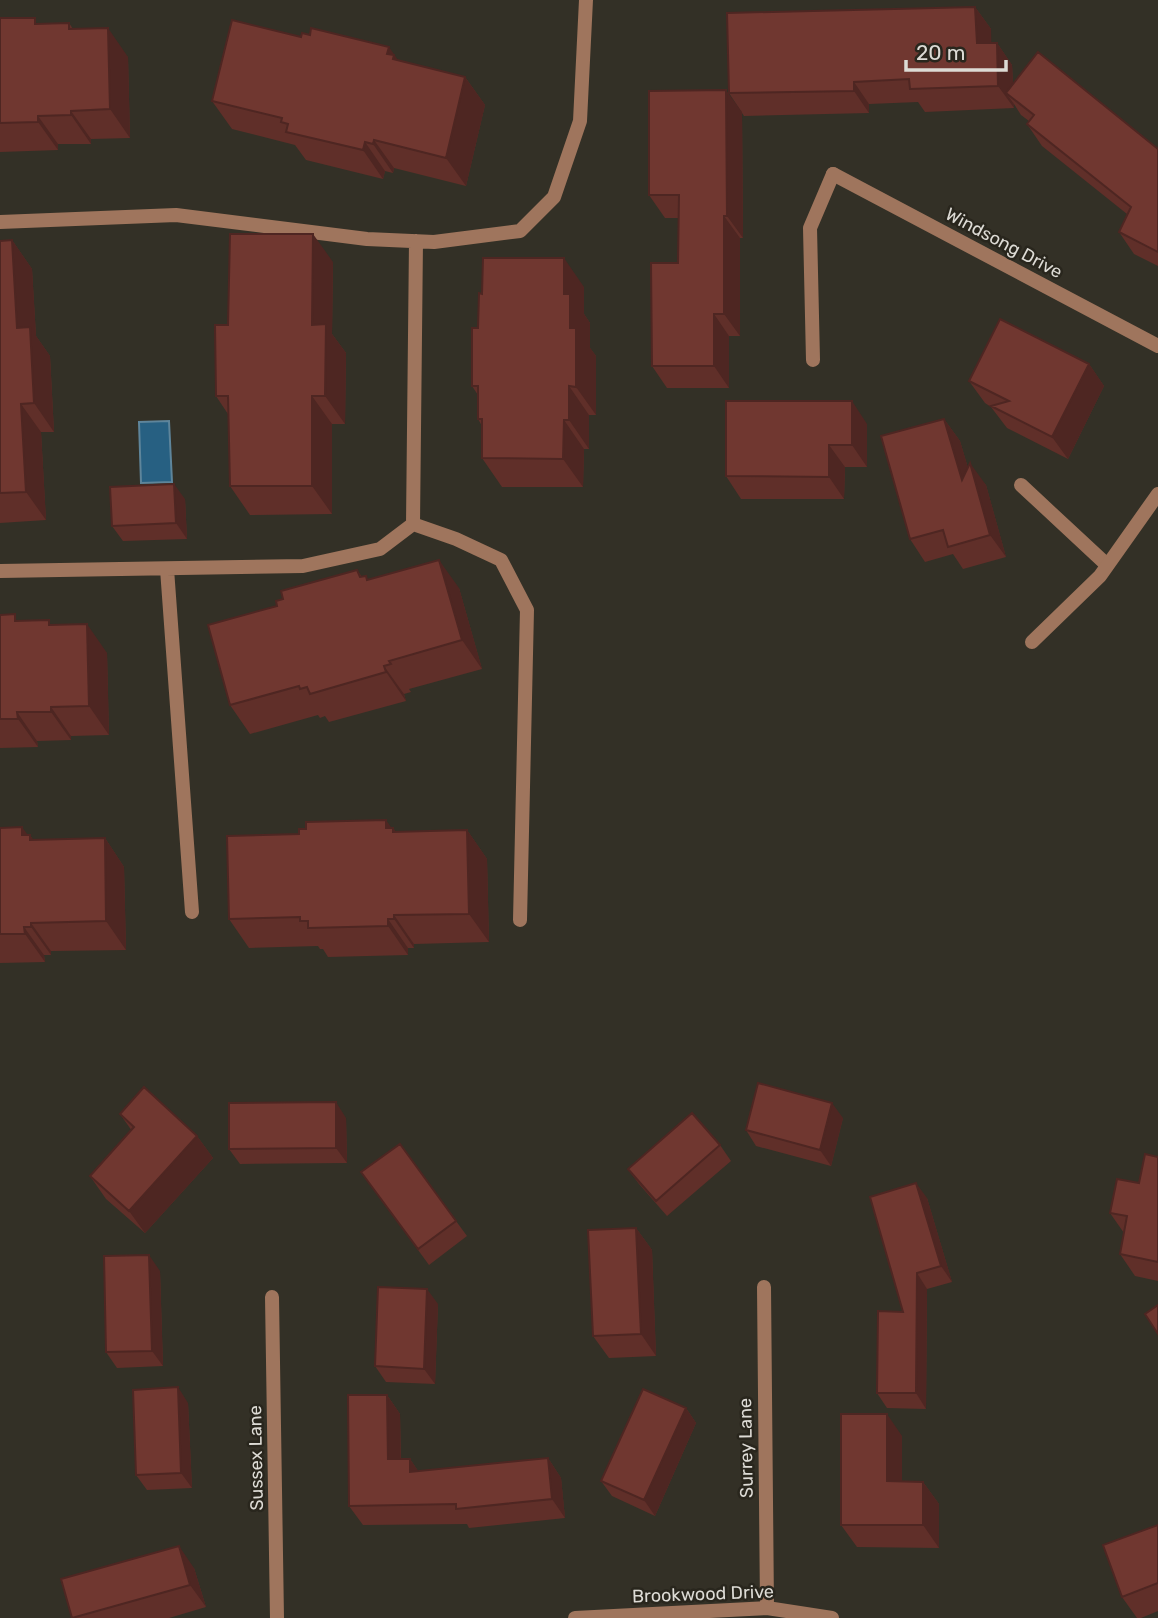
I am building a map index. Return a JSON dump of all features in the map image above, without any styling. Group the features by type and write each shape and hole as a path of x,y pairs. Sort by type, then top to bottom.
{"street":[{"path":"0,222 176,215 367,239 434,242 520,231 554,197 580,121 586,0"},
{"name":"Windsong Drive","path":"813,360 810,228 833,174 1158,346"},
{"path":"413,524 416,241"},
{"path":"1021,485 1107,565"},
{"path":"1032,642 1100,576 1158,494"},
{"path":"0,571 303,566 380,549 413,524"},
{"path":"413,524 456,539 501,560 527,610 520,920"},
{"path":"167,569 192,912"},
{"name":"Surrey Lane","path":"764,1287 767,1608"},
{"name":"Sussex Lane","path":"272,1297 278,1618"},
{"name":"Brookwood Drive","path":"575,1618 767,1608 832,1618"}],"water":[{"path":"169,421 172,482 141,483 139,422"}],"building":[{"path":"975,7 977,43 997,43 998,86 910,89 909,79 854,82 854,91 729,93 727,13"},
{"path":"0,18 35,18 35,24 69,23 69,29 108,28 110,109 71,111 71,115 38,116 38,122 0,123"},
{"path":"232,20 301,37 302,33 310,35 311,28 389,47 387,54 394,55 393,59 465,77 446,158 374,140 373,144 365,142 363,150 286,132 288,124 281,122 282,118 212,101"},
{"path":"1038,52 1158,149 1158,252 1119,232 1131,207 1027,124 1034,115 1006,93"},
{"path":"726,90 727,216 724,216 724,314 714,314 714,366 652,366 651,263 678,263 679,195 649,195 649,91"},
{"path":"230,234 313,234 312,325 326,324 325,396 312,396 312,486 230,486 228,396 216,396 215,325 228,325"},
{"path":"12,240 17,328 30,327 34,403 21,404 26,492 0,493 0,241"},
{"path":"483,258 564,258 564,294 570,294 570,328 576,328 576,387 569,386 569,420 564,420 563,459 482,458 482,419 478,419 478,386 472,386 472,328 478,328"},
{"path":"1000,319 1089,364 1052,437 991,406 1009,401 969,381"},
{"path":"726,401 852,401 852,445 829,445 829,477 726,476"},
{"path":"944,419 962,480 970,463 990,535 948,547 943,530 910,539 881,436"},
{"path":"174,484 176,523 112,526 110,487"},
{"path":"439,560 462,640 389,661 391,664 384,666 386,672 310,694 307,687 300,689 299,686 230,705 208,625 277,606 276,601 283,599 281,591 357,570 360,577 366,576 367,580"},
{"path":"15,614 15,621 49,620 49,625 87,624 89,706 51,707 51,712 17,712 18,719 0,719 0,615"},
{"path":"386,820 386,828 393,828 393,832 467,830 469,914 394,915 394,919 388,919 388,926 308,928 308,921 300,921 300,917 229,919 227,836 299,834 299,829 306,829 306,822"},
{"path":"22,827 22,835 30,835 30,840 105,838 106,921 31,923 31,927 24,927 25,934 0,934 0,828"},
{"path":"758,1083 832,1103 820,1150 746,1130"},
{"path":"144,1087 197,1136 129,1211 90,1176 134,1127 120,1114"},
{"path":"336,1102 336,1148 229,1149 229,1103"},
{"path":"692,1113 720,1145 656,1201 628,1169"},
{"path":"400,1144 456,1221 418,1249 361,1172"},
{"path":"1145,1154 1158,1157 1158,1262 1120,1254 1127,1216 1110,1213 1117,1179 1139,1183"},
{"path":"916,1183 941,1266 917,1273 916,1393 877,1393 878,1311 903,1312 870,1197"},
{"path":"636,1228 641,1334 593,1336 588,1230"},
{"path":"149,1255 152,1351 106,1352 104,1256"},
{"path":"378,1287 427,1289 424,1369 375,1366"},
{"path":"1158,1305 1158,1334 1145,1314"},
{"path":"178,1387 181,1473 136,1475 133,1390"},
{"path":"643,1389 686,1408 644,1500 601,1481"},
{"path":"348,1395 387,1395 388,1459 410,1459 410,1472 548,1458 552,1499 456,1509 456,1504 349,1506"},
{"path":"841,1414 887,1414 887,1481 923,1482 923,1525 841,1525"},
{"path":"1158,1525 1158,1583 1122,1597 1103,1545"},
{"path":"179,1546 190,1585 72,1618 61,1579"}]}
